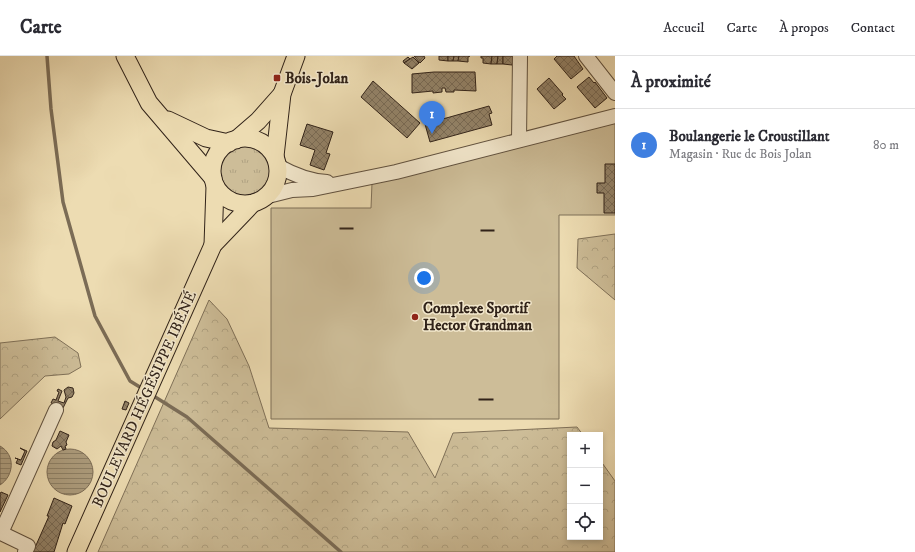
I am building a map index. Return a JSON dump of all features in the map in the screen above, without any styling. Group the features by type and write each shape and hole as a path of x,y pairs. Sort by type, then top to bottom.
{"main road":[{"path":"124,56 149,103 227,199 236,203 260,200 277,181 276,161 282,94 296,56"},
{"path":"214,182 212,168 215,158 221,150 258,121 282,94"},
{"path":"160,117 206,138 232,141 251,139 258,141 270,150 276,161"},
{"name":"BOULEVARD HÉGÉSIPPE IBÉNÉ","path":"213,245 214,182"},
{"name":"BOULEVARD HÉGÉSIPPE IBÉNÉ","path":"76,552 213,245 260,200"}],"street":[{"path":"519,140 520,56"},
{"path":"586,56 615,93"},
{"path":"260,200 292,190 313,189 396,172 519,140 562,134 615,116"},
{"path":"276,161 297,176 315,181 339,183"},
{"path":"25,552 28,546 1,533 56,410"}],"green space":[{"name":"Complexe Sportif Hector Grandman","path":"615,119 615,215 559,215 559,419 271,419 271,208 371,208 372,183"},
{"path":"241,145 251,145 265,152 272,166 272,176 265,190 251,197 241,197 231,193 224,186 220,176 220,166 224,156 231,149"},
{"path":"615,234 615,300 577,268 578,239"},
{"path":"209,300 227,319 249,366 269,428 408,432 435,478 453,433 577,427 581,432 567,432 567,540 603,540 603,464 615,481 615,552 98,552"},
{"path":"55,337 78,353 81,367 69,374 45,376 0,419 0,343"}],"shaded area":[{"path":"0,446 9,455 11,466 8,476 0,485"},
{"path":"70,449 83,453 89,459 93,472 89,485 83,491 70,495 57,491 51,485 47,472 51,459 57,453"}],"building":[{"path":"414,56 424,56 425,58 420,63"},
{"path":"439,56 448,56 448,61 439,60"},
{"path":"448,56 454,56 453,61 448,61"},
{"path":"454,56 459,56 458,61 453,61"},
{"path":"459,56 470,56 468,57 468,62 458,61"},
{"path":"481,56 492,56 491,64 483,63 483,58 481,58"},
{"path":"492,56 498,56 497,64 491,64"},
{"path":"498,56 503,56 503,64 497,64"},
{"path":"503,56 515,56 512,65 503,64"},
{"path":"557,56 574,56 583,69 571,79 554,59"},
{"path":"408,57 410,59 404,63 403,61"},
{"path":"413,57 419,63 412,69 404,63"},
{"path":"434,72 475,72 476,91 454,90 454,92 446,92 445,88 442,88 442,92 433,93 433,91 412,93 412,74"},
{"path":"589,77 594,83 595,82 607,98 595,108 577,87"},
{"path":"549,78 566,99 554,109 537,89"},
{"path":"373,81 420,123 407,138 361,97"},
{"path":"489,106 492,113 489,114 492,125 430,142 425,124"},
{"path":"307,124 333,132 326,153 330,154 324,170 310,165 315,150 300,145"},
{"path":"605,164 615,164 615,213 604,213 604,193 597,193 597,183 605,183"},
{"path":"353,228 353,229 340,229"},
{"path":"494,230 494,231 481,231"},
{"path":"68,387 73,388 74,393 72,397 68,398 63,408 51,403 53,399 56,400 59,392 57,391 58,389 62,391 58,401 64,403 66,397 64,390"},
{"path":"493,399 493,400 479,400"},
{"path":"125,401 129,403 126,410 122,409"},
{"path":"60,431 69,435 66,442 67,445 65,446 66,449 63,450 61,446 57,449 52,446"},
{"path":"20,448 27,451 21,465 16,463 18,459 21,460 25,451"},
{"path":"1,492 8,495 0,512 0,494"},
{"path":"54,498 72,506 65,524 63,523 54,552 33,552 49,516 47,516"}],"waterway":[{"path":"47,56 51,109 63,202 95,316 130,381 143,389"},
{"path":"152,395 187,417 341,552"}],"place":[{"name":"Bois-Jolan","path":"277,78"},
{"name":"Boulangerie le Croustillant","path":"432,134"},
{"name":"Complexe Sportif Hector Grandman","path":"415,317"}]}
